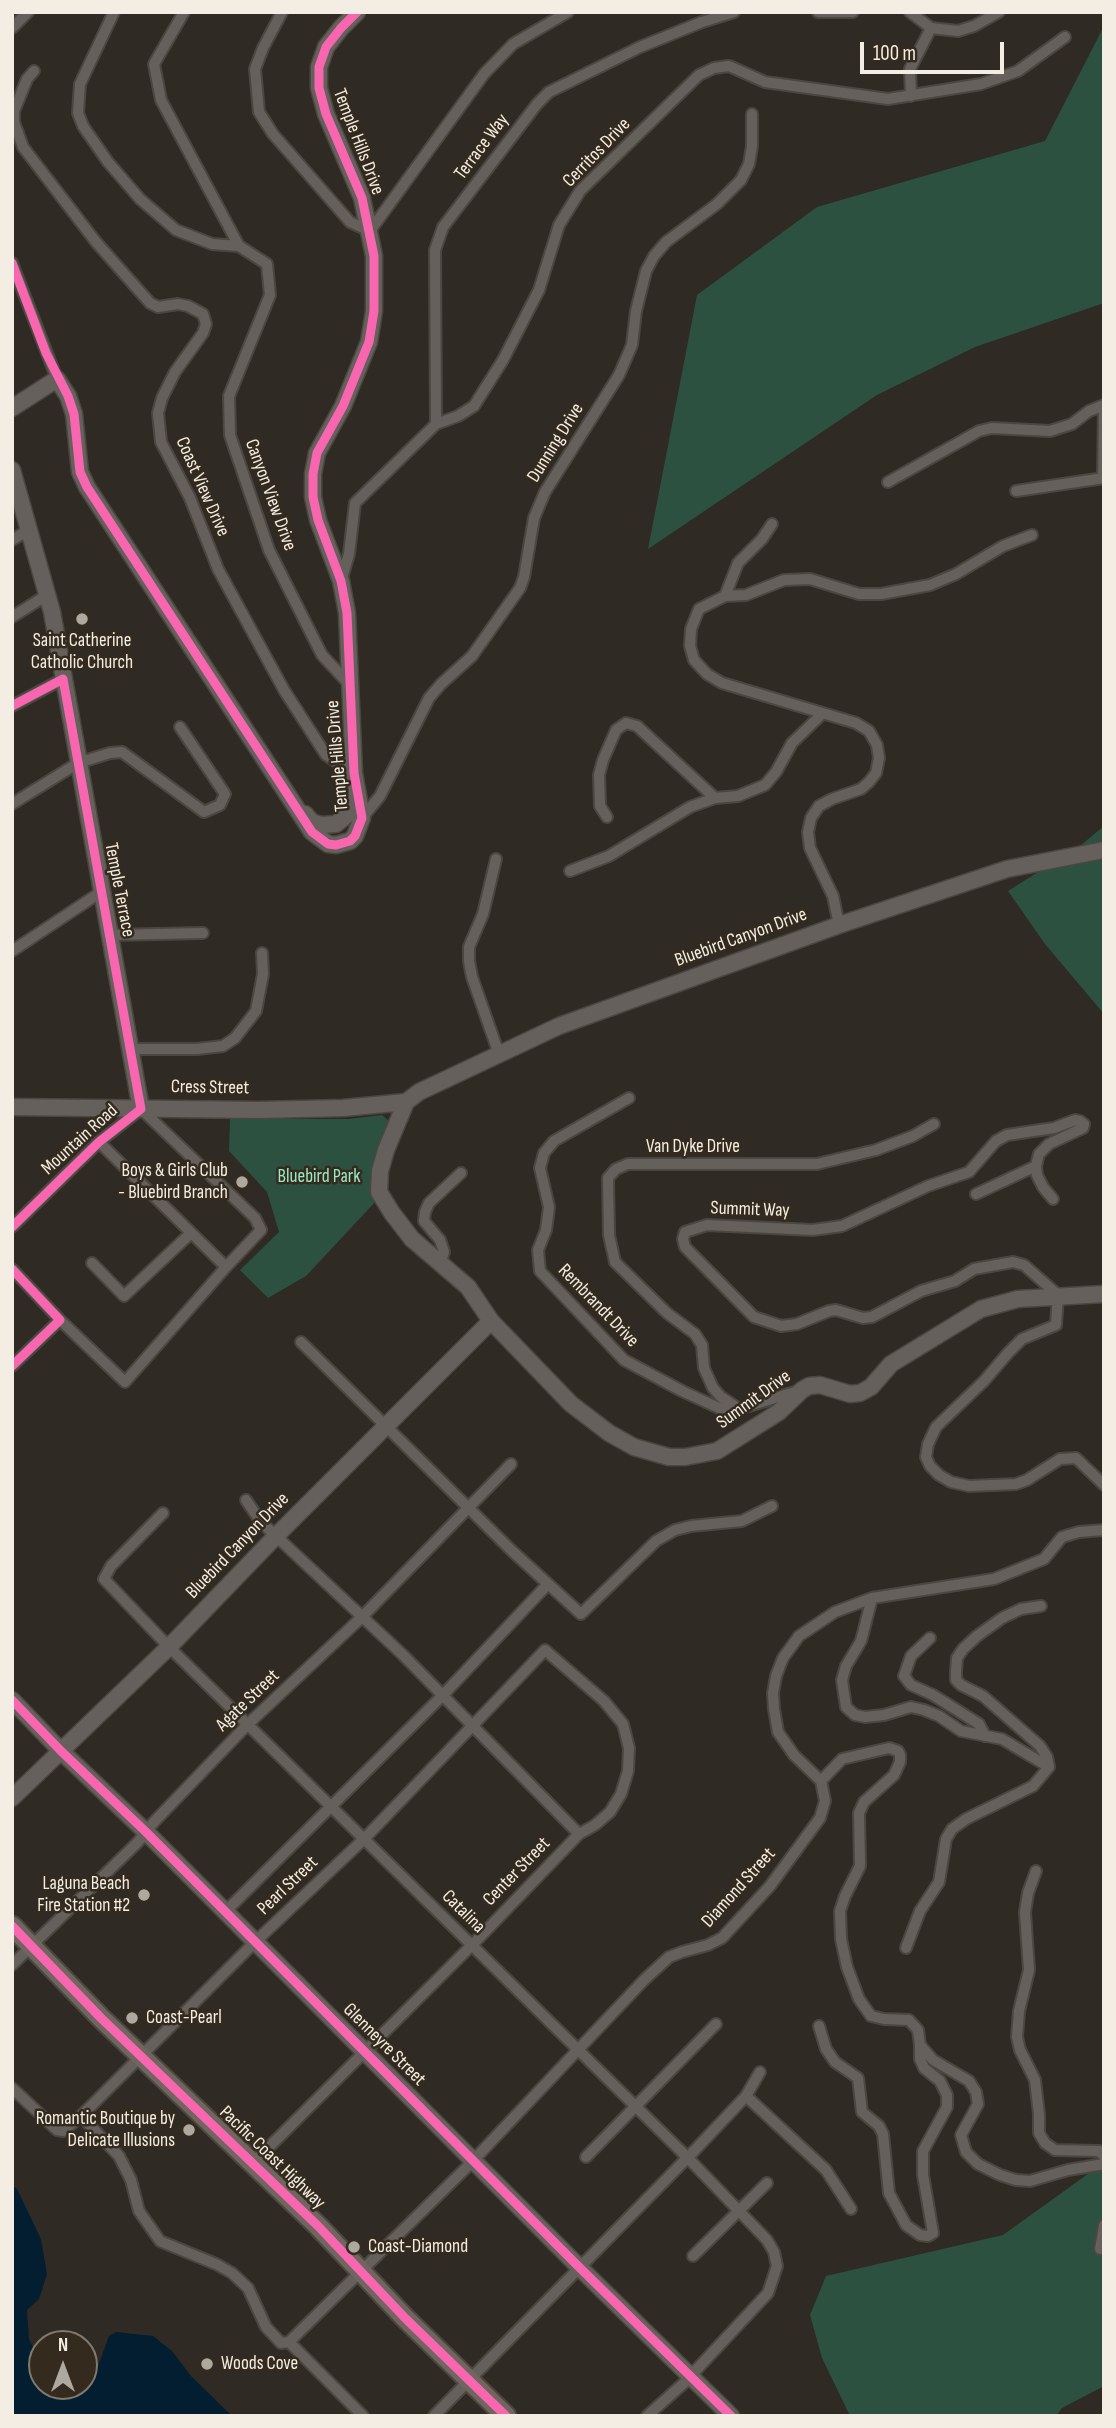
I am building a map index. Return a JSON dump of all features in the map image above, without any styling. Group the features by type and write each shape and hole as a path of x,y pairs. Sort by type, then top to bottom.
{"highway":[{"name":"Pacific Coast Highway","path":"12,1926 90,2008 362,2271 506,2416"}],"street":[{"path":"12,27 28,12"},
{"path":"114,12 80,84 78,113 83,126 108,162 141,199 176,230 212,244 239,246"},
{"name":"Canyon View Drive","path":"184,12 154,64 161,100 239,246 267,264 270,295 229,396 230,435 275,561 322,655 349,684"},
{"path":"282,12 255,69 259,112 273,134 350,222 370,231 484,74 513,44 568,12"},
{"name":"Temple Hills Drive","path":"12,263 57,379 68,396 74,414 80,472 88,487 312,832 328,844 350,841 355,836 362,818 354,773 347,613 341,580 318,520 313,497 313,474 317,453 343,406 369,342 374,311 375,280 370,231 362,198 326,114 319,88 319,67 326,47 341,27 358,12"},
{"name":"Terrace Way","path":"436,424 435,250 443,227 549,92 640,47 734,12"},
{"path":"818,12 853,12"},
{"path":"910,12 931,28 958,31 974,26 999,12"},
{"path":"911,96 909,69 931,28"},
{"name":"Cerritos Drive","path":"341,580 349,554 355,503 436,424 458,416 474,406 503,359 539,290 559,225 580,191 699,75 714,68 729,66 765,82 888,99 981,84 1018,71 1065,37"},
{"name":"Coast View Drive","path":"34,71 27,79 15,111 14,122 23,147 96,242 150,303 158,307 178,304 188,306 203,314 206,324 203,333 171,379 162,398 158,413 161,442 190,498 218,569 284,690 326,755 354,773"},
{"name":"Dunning Drive","path":"362,818 380,796 429,698 472,656 520,588 534,518 545,492 619,375 632,345 636,311 646,271 666,242 717,204 741,180 749,164 752,146 752,114"},
{"path":"12,408 57,379"},
{"path":"888,482 979,431 992,428 1050,431 1072,424 1089,411 1104,407 1103,478 1016,491"},
{"name":"Temple Terrace","path":"12,470 47,595 141,1109"},
{"path":"725,596 738,563 762,539 772,524"},
{"path":"12,540 30,529"},
{"path":"839,925 833,896 810,848 808,832 811,818 819,806 862,789 876,773 879,758 877,745 869,731 856,723 722,682 707,674 694,660 690,646 691,629 699,609 725,596 746,595 784,580 810,579 859,594 881,594 930,585 1032,535"},
{"path":"12,617 47,595"},
{"path":"12,706 63,679"},
{"path":"570,870 609,856 690,807 715,798 738,796 765,785 776,772 792,743 823,713"},
{"path":"607,817 600,806 599,775 616,730 625,723 637,726 715,798"},
{"path":"12,804 78,763 122,752 204,812 220,806 225,794 180,727"},
{"path":"357,794 373,798 380,796"},
{"name":"Temple Hills Drive","path":"298,808 312,822 329,826 342,821 357,794"},
{"name":"Bluebird Canyon Drive","path":"407,1102 419,1092 580,1018 839,925 1007,869 1104,850"},
{"path":"496,859 484,914 469,947 469,961 499,1054"},
{"path":"12,951 101,892"},
{"path":"110,935 203,933"},
{"path":"130,1049 197,1049 223,1046 235,1038 256,1011 263,974 262,953"},
{"name":"Rembrandt Drive","path":"629,1098 554,1141 544,1153 540,1168 549,1208 546,1230 538,1250 540,1271 624,1360 719,1408 738,1409 802,1390"},
{"name":"Cress Street","path":"12,1107 343,1108 407,1102"},
{"name":"Summit Drive","path":"407,1102 380,1171 379,1192 392,1213 412,1239 468,1287 491,1321 571,1404 609,1433 650,1453 685,1457 717,1451 779,1412 802,1390 820,1385 850,1394 860,1393 871,1387 891,1364 981,1308 1018,1298 1104,1294"},
{"path":"12,1269 60,1320 125,1382 226,1267 259,1234 260,1227 256,1218 141,1109"},
{"name":"Mountain Road","path":"12,1227 99,1142 141,1109"},
{"name":"Summit Way","path":"1036,1166 1040,1154 1049,1144 1075,1133 1083,1128 1084,1124 1075,1120 1054,1128 1007,1135 996,1141 969,1172 928,1186 842,1226 813,1230 707,1225 685,1232 684,1247 754,1317 781,1326 797,1324 836,1310 863,1318 872,1317 921,1291 955,1281 974,1269 1013,1262 1024,1265 1058,1295"},
{"name":"Van Dyke Drive","path":"738,1409 713,1388 704,1368 702,1345 695,1334 667,1313 615,1262 610,1249 608,1178 616,1169 628,1164 817,1164 876,1150 913,1136 934,1124"},
{"path":"99,1142 226,1267"},
{"path":"976,1194 1036,1166 1042,1187 1053,1199"},
{"path":"440,1263 444,1252 440,1241 424,1221 425,1212 429,1203 461,1173"},
{"path":"92,1263 124,1296 191,1233"},
{"path":"1058,1295 1056,1325 1022,1339 1008,1353 984,1381 936,1427 928,1444 926,1457 939,1475 951,1482 970,1486 1016,1484 1060,1459 1076,1458 1104,1485"},
{"path":"12,1366 60,1320"},
{"name":"Bluebird Canyon Drive","path":"12,1798 169,1647 491,1321"},
{"path":"301,1342 580,1614 656,1541 674,1530 742,1521 772,1507"},
{"name":"Agate Street","path":"12,1965 146,1832 248,1724 362,1617 511,1464"},
{"path":"246,1500 261,1522 443,1695 579,1833"},
{"name":"Catalina","path":"163,1513 111,1566 104,1579 169,1647 688,2158 766,2240 774,2252 777,2266 768,2293 690,2376"},
{"path":"819,2026 826,2049 835,2062 858,2078 862,2112 879,2126 883,2134 889,2193 906,2225 920,2235 928,2236 933,2233 923,2175 923,2151 947,2107 947,2095 940,2081 924,2068 920,2059 918,2030 909,2020 871,2016 859,1999 847,1967 841,1939 840,1911 860,1866 859,1813 864,1802 894,1775 900,1755 898,1751 889,1748 842,1759 821,1781 794,1755 778,1732 773,1693 776,1676 783,1658 799,1636 835,1612 872,1598 994,1579 1044,1559 1062,1537 1079,1532 1104,1530"},
{"path":"225,1912 443,1695 548,1585"},
{"path":"872,1598 861,1641 842,1680 846,1707 855,1715 864,1717 884,1715 911,1707 924,1710 939,1716 961,1731 1002,1739 1049,1767"},
{"path":"1041,1606 1021,1609 1002,1618 977,1636 957,1658 956,1680 983,1696 1040,1746 1047,1757 1049,1767"},
{"path":"930,1638 911,1656 904,1676 911,1685 933,1695 979,1724 985,1736"},
{"name":"Pearl Street","path":"12,2088 47,2124 63,2131 365,1838 545,1650"},
{"name":"Center Street","path":"252,2164 472,1945 579,1833 595,1825 610,1812 621,1794 628,1771 629,1748 623,1724 604,1701 545,1650"},
{"name":"Glenneyre Street","path":"12,1700 256,1941 580,2268 732,2416"},
{"path":"906,1948 920,1911 939,1882 946,1839 952,1829 966,1819 1033,1786 1049,1767"},
{"name":"Diamond Street","path":"289,2342 474,2160 644,1980 669,1957 722,1938 770,1885 820,1818 825,1801 821,1781"},
{"path":"1036,1871 1028,1892 1025,1912 1029,1970 1019,2011 1017,2037 1020,2050 1035,2080 1040,2114 1039,2133 1045,2143 1055,2150 1099,2151 1104,2156"},
{"path":"586,2157 716,2024"},
{"path":"920,2045 933,2060 969,2081 976,2092 978,2104 961,2135 966,2152 978,2164 1000,2175 1030,2181 1104,2164"},
{"path":"434,2416 688,2158 746,2096 760,2071"},
{"path":"746,2096 826,2170 851,2209"},
{"path":"81,2116 119,2156 131,2180 139,2211 160,2241 232,2273 248,2288 266,2327 281,2343 289,2342 363,2416"},
{"path":"693,2256 766,2183"},
{"path":"1100,2249 1104,2225"},
{"path":"647,2416 690,2376"}],"green space":[{"path":"1104,26 1104,303 975,347 877,395 648,549 697,295 817,207 1045,141"},
{"path":"1104,826 1104,1014 1045,944 1008,891 1081,845"},
{"name":"Bluebird Park","path":"382,1115 390,1122 377,1200 306,1276 268,1298 240,1270 279,1232 267,1192 229,1151 230,1119 348,1119"},
{"path":"1104,2155 1104,2386 1062,2408 1056,2416 850,2416 822,2358 810,2315 826,2276 1003,2235 1103,2163"}],"water":[{"path":"12,2185 17,2189 41,2239 47,2274 39,2299 27,2310 28,2400 98,2400 98,2366 109,2336 116,2332 153,2336 172,2351 191,2376 232,2416 12,2416"}],"cycle path":[{"path":"12,263 46,353 68,396 74,414 80,472 87,487 312,832 328,844 350,841 355,836 362,818 354,773 347,613 341,581 318,520 313,497 313,474 317,453 343,406 369,342 374,311 374,256 362,198 326,114 319,88 319,67 326,47 357,12"},
{"path":"12,706 63,679 141,1109 99,1142 12,1227"},
{"path":"12,1269 60,1320 12,1366"},
{"path":"12,1700 731,2416"},
{"path":"12,1926 101,2018 318,2226 405,2318 506,2416"}],"place":[{"name":"Saint Catherine Catholic Church","path":"82,619"},
{"name":"Boys & Girls Club - Bluebird Branch","path":"242,1182"},
{"name":"Laguna Beach Fire Station #2","path":"144,1895"},
{"name":"Coast-Pearl","path":"132,2018"},
{"name":"Romantic Boutique by Delicate Illusions","path":"189,2130"},
{"name":"Coast-Diamond","path":"354,2247"},
{"name":"Woods Cove","path":"207,2364"}]}
